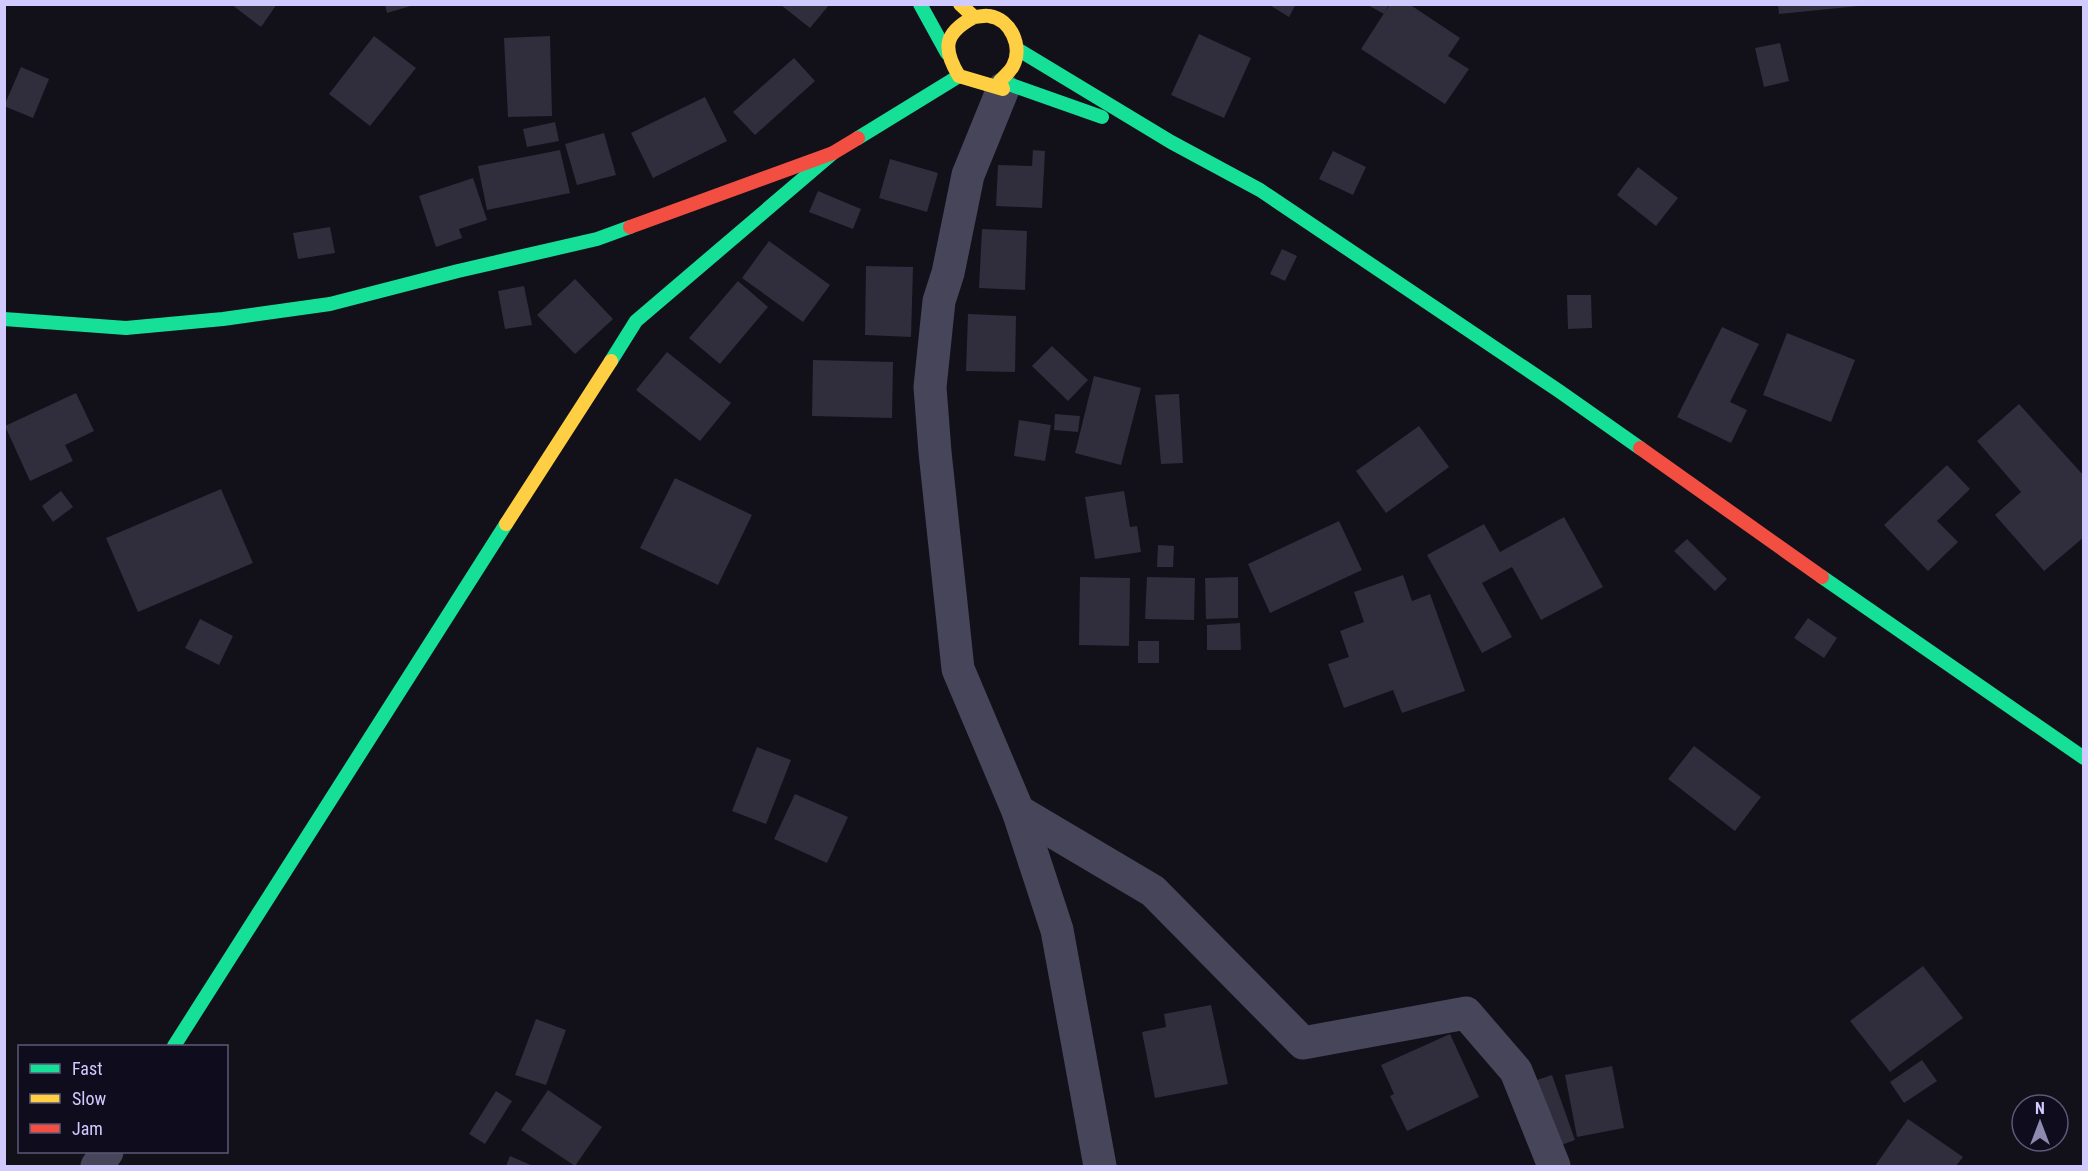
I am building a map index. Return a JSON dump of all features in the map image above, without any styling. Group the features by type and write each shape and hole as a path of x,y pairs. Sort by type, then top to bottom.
{"street":[{"path":"920,4 959,76"},
{"path":"960,4 974,17"},
{"path":"947,53 950,37 960,24 974,17 1008,18 1017,49 1012,67 1001,85 969,175 948,273 939,301 930,387 958,669 1018,811 1057,930 1100,1167"},
{"path":"1017,49 1171,142 1260,190 1559,391 2084,758"},
{"path":"175,1045 636,321 833,153 959,76 1001,85 1171,142"},
{"path":"4,319 126,328 223,319 330,304 597,239 833,153"},
{"path":"1018,811 1154,891 1303,1042 1466,1013 1516,1071 1554,1167"},
{"path":"97,1167 106,1153"}],"building":[{"path":"231,4 277,4 261,27"},
{"path":"385,4 414,4 414,5 387,13"},
{"path":"1268,4 1296,4 1289,17"},
{"path":"1366,4 1389,4 1384,14"},
{"path":"1390,4 1409,4 1460,38 1448,56 1469,69 1445,104 1361,49"},
{"path":"1778,4 1859,4 1859,6 1779,14"},
{"path":"781,5 829,5 810,28"},
{"path":"1199,34 1251,58 1224,118 1171,95"},
{"path":"374,36 416,68 370,126 329,94"},
{"path":"550,36 552,116 508,117 504,38"},
{"path":"1780,43 1789,81 1764,87 1755,48"},
{"path":"794,58 815,81 755,135 733,112"},
{"path":"21,67 49,79 33,118 4,106"},
{"path":"705,97 727,141 653,178 631,133"},
{"path":"555,122 559,141 527,147 523,129"},
{"path":"604,133 616,175 577,185 565,144"},
{"path":"560,150 570,193 487,210 478,166"},
{"path":"1033,150 1045,151 1042,208 996,206 998,165 1032,166"},
{"path":"1333,151 1366,167 1353,195 1319,179"},
{"path":"890,159 938,173 927,212 879,198"},
{"path":"1638,167 1678,198 1656,226 1617,195"},
{"path":"473,178 487,220 459,229 462,238 436,247 419,196"},
{"path":"818,191 861,209 853,229 809,212"},
{"path":"330,227 335,253 298,259 293,233"},
{"path":"982,229 1027,231 1025,290 979,288"},
{"path":"769,241 830,285 803,322 742,278"},
{"path":"1282,249 1297,256 1285,281 1270,274"},
{"path":"866,266 913,267 911,337 865,335"},
{"path":"575,279 613,319 575,354 537,315"},
{"path":"738,281 768,307 720,364 689,338"},
{"path":"524,286 532,325 505,329 498,291"},
{"path":"1567,295 1591,295 1592,328 1568,329"},
{"path":"968,314 1016,316 1015,372 966,371"},
{"path":"1722,327 1759,344 1730,402 1747,410 1731,443 1677,417"},
{"path":"1787,333 1855,360 1831,422 1763,395"},
{"path":"1052,346 1088,380 1068,401 1032,366"},
{"path":"667,352 731,403 700,441 636,390"},
{"path":"813,360 893,362 892,418 812,416"},
{"path":"1094,376 1141,388 1121,465 1075,453"},
{"path":"76,393 94,431 65,445 73,461 30,481 5,426"},
{"path":"1179,394 1183,463 1161,464 1155,395"},
{"path":"2019,404 2084,476 2084,537 2044,571 1995,515 2021,492 1977,441"},
{"path":"1055,414 1080,416 1078,432 1054,430"},
{"path":"1019,420 1051,425 1045,461 1014,456"},
{"path":"1419,426 1449,467 1386,513 1356,471"},
{"path":"1947,465 1970,489 1937,521 1958,542 1928,571 1884,525"},
{"path":"675,478 752,515 718,585 640,548"},
{"path":"221,489 253,563 138,612 106,538"},
{"path":"61,491 73,507 53,522 42,506"},
{"path":"1124,491 1130,527 1137,526 1141,552 1095,559 1085,497"},
{"path":"1564,517 1603,587 1541,620 1512,567 1482,583 1512,637 1482,653 1427,555 1484,524 1500,552"},
{"path":"1339,521 1362,570 1270,613 1248,564"},
{"path":"1687,539 1727,579 1715,591 1674,551"},
{"path":"1158,545 1174,546 1173,567 1157,567"},
{"path":"1403,575 1412,601 1430,594 1465,691 1402,713 1393,690 1344,708 1328,664 1349,657 1340,631 1364,622 1354,592"},
{"path":"1080,577 1130,578 1129,646 1079,645"},
{"path":"1147,577 1195,578 1194,620 1145,619"},
{"path":"1238,577 1238,618 1206,619 1205,578"},
{"path":"1808,618 1837,638 1824,658 1794,638"},
{"path":"200,619 233,636 219,665 185,648"},
{"path":"1240,623 1241,650 1207,650 1207,625"},
{"path":"1138,641 1159,641 1159,663 1138,663"},
{"path":"1694,746 1761,797 1735,831 1668,779"},
{"path":"757,747 791,760 766,824 732,811"},
{"path":"795,794 848,817 827,863 774,839"},
{"path":"1923,966 1963,1018 1890,1072 1850,1021"},
{"path":"1211,1005 1228,1084 1155,1098 1142,1032 1166,1027 1164,1014"},
{"path":"536,1019 566,1030 546,1085 515,1075"},
{"path":"1450,1034 1479,1097 1407,1131 1390,1096 1394,1094 1381,1065"},
{"path":"1922,1060 1937,1081 1904,1103 1890,1082"},
{"path":"1612,1066 1624,1128 1577,1137 1565,1075"},
{"path":"1552,1075 1575,1140 1548,1150 1525,1084"},
{"path":"548,1090 602,1127 575,1166 521,1130"},
{"path":"496,1091 512,1101 485,1144 469,1134"},
{"path":"1908,1119 1963,1157 1956,1166 1875,1166"},
{"path":"510,1156 533,1166 506,1166"}],"traffic: fast":[{"path":"920,4 947,53"},
{"path":"1017,49 1171,142 1260,190 1640,448"},
{"path":"858,138 959,76"},
{"path":"1000,81 1102,117"},
{"path":"611,361 636,321 833,153"},
{"path":"4,319 126,328 223,319 330,304 597,239 630,227"},
{"path":"175,1045 506,524"},
{"path":"1822,577 2084,758"}],"traffic: slow":[{"path":"960,4 974,17 997,18 1009,28 1013,35 1016,43 1016,59 1012,68 1000,81 1003,89 959,76 950,57 948,49 952,35 974,17"},
{"path":"506,524 611,361"}],"traffic: jam":[{"path":"630,227 833,153 858,138"},
{"path":"1640,448 1822,577"}]}
